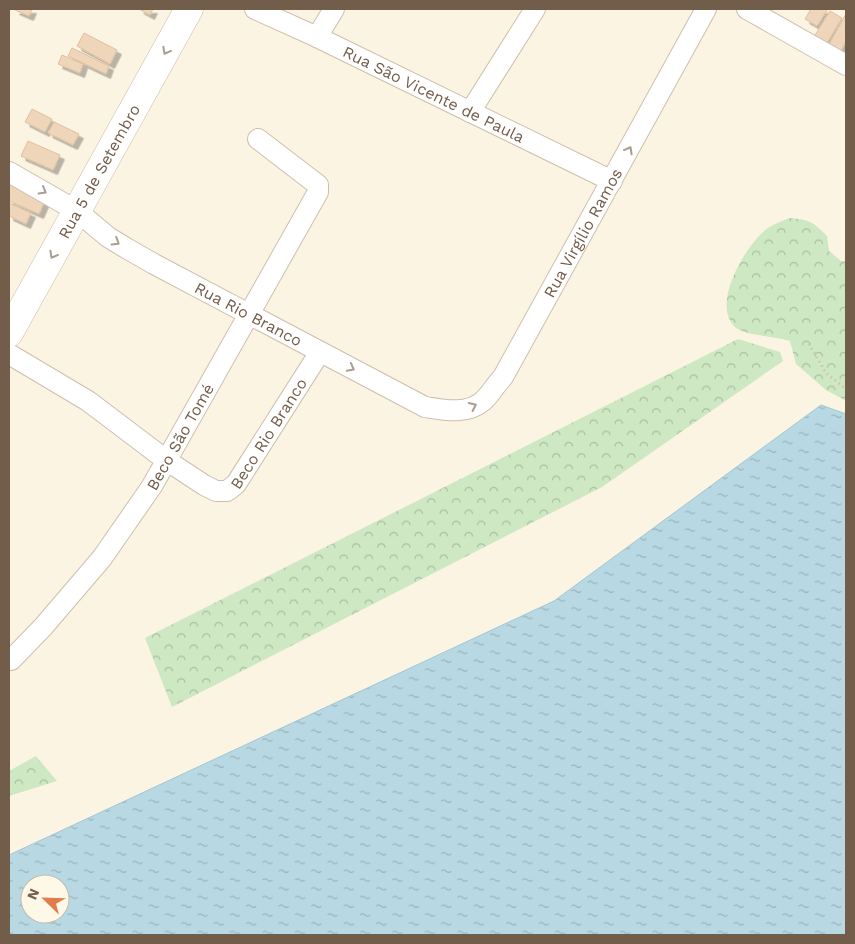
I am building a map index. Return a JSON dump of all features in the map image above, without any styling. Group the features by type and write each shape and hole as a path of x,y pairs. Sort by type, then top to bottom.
{"street":[{"name":"Rua 5 de Setembro","path":"9,333 189,9"},
{"name":"Rua São Vicente de Paula","path":"254,9 317,37 612,181"},
{"path":"317,37 334,9"},
{"path":"470,112 535,9"},
{"name":"Rua Virgílio Ramos","path":"425,407 464,410 482,402 503,377 706,9"},
{"path":"747,9 846,65"},
{"name":"Beco São Tomé","path":"11,660 43,627 102,558 152,486 318,192 318,185 258,139"},
{"name":"Rua Rio Branco","path":"9,172 77,212 108,237 126,248 425,407"},
{"name":"Beco Rio Branco","path":"166,460 204,485 216,491 227,491 236,484 320,352"},
{"path":"9,354 88,401 166,460"}],"path":[{"path":"809,344 826,373 846,389"}],"green space":[{"path":"789,218 814,224 827,236 829,251 841,261 846,261 846,401 826,390 796,364 790,341 740,330 735,327 729,317 727,305 728,292 739,264 765,230"},
{"path":"738,339 780,352 783,361 602,487 172,707 145,638"},
{"path":"36,756 57,781 9,796 9,771"}],"water":[{"path":"821,405 846,414 846,935 9,935 9,855 554,601"}],"building":[{"path":"16,9 32,9 29,16"},
{"path":"139,9 153,9 150,15"},
{"path":"811,9 828,9 817,26 805,19"},
{"path":"830,11 842,18 824,48 812,40"},
{"path":"846,14 846,41 839,55 827,48"},
{"path":"84,33 117,50 110,64 77,46"},
{"path":"72,48 109,66 106,74 68,56"},
{"path":"62,55 83,64 80,73 58,64"},
{"path":"32,109 52,119 45,132 25,122"},
{"path":"54,122 79,134 73,145 48,133"},
{"path":"28,141 60,155 53,170 21,156"},
{"path":"9,178 47,196 39,214 9,201"},
{"path":"9,203 31,213 26,224 9,216"}]}
